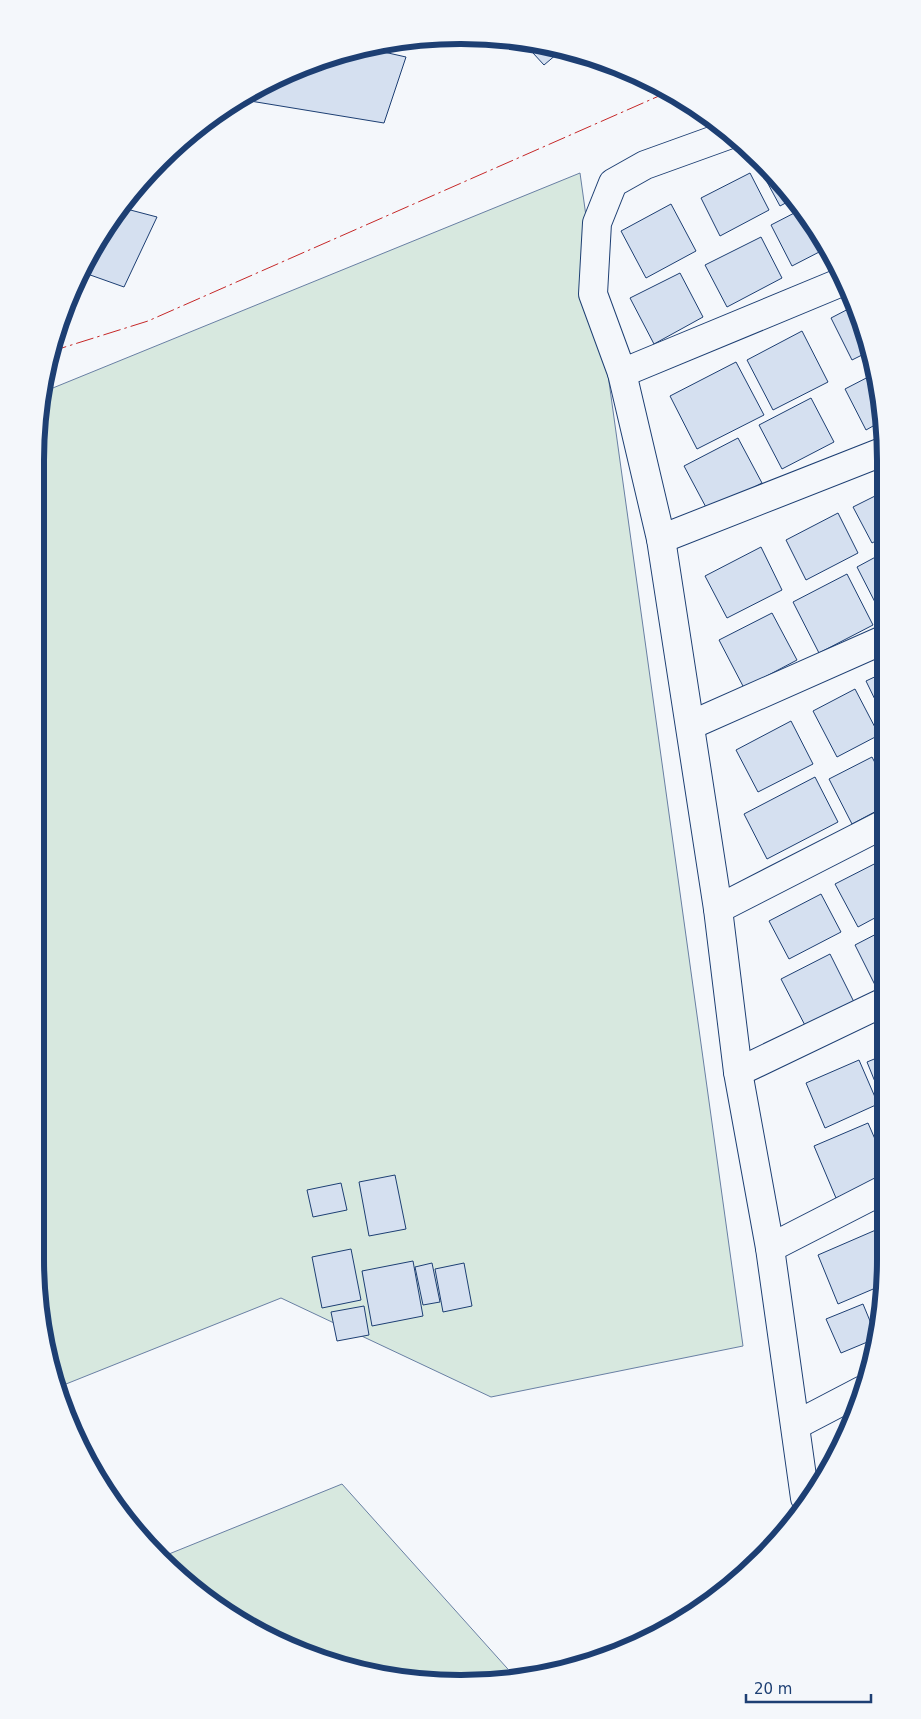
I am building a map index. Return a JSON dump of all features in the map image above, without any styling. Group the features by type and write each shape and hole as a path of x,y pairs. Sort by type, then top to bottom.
{"street":[{"path":"723,137 645,165 613,183 597,223 594,294 622,372 661,539 718,909 738,1072 770,1248 804,1494"},
{"path":"622,372 837,283"},
{"path":"661,539 877,454"},
{"path":"690,725 877,643"},
{"path":"718,909 877,828"},
{"path":"738,1072 877,1005"},
{"path":"770,1248 877,1193"},
{"path":"796,1425 854,1395"}],"shaded area":[{"path":"580,173 743,1346 491,1397 281,1298 64,1385 47,1313 44,1258 44,460 47,406 50,389"},
{"path":"342,1484 511,1672 460,1675 406,1672 353,1661 327,1653 301,1644 276,1632 229,1605 186,1572 168,1555"}],"building":[{"path":"530,50 556,55 544,65"},
{"path":"382,52 406,57 384,123 250,101 301,75 353,58"},
{"path":"750,173 769,210 720,236 701,198"},
{"path":"763,174 787,202 780,206"},
{"path":"671,204 696,251 646,278 621,231"},
{"path":"128,209 157,217 124,287 88,274 114,229"},
{"path":"795,213 821,251 792,266 771,225"},
{"path":"761,237 782,278 727,307 705,265"},
{"path":"680,273 703,317 654,344 630,298"},
{"path":"849,309 863,354 852,360 831,318"},
{"path":"802,331 828,382 773,410 747,360"},
{"path":"736,362 764,415 697,449 670,396"},
{"path":"869,377 875,425 866,430 845,389"},
{"path":"811,398 834,442 782,469 759,425"},
{"path":"738,438 762,483 708,511 684,466"},
{"path":"877,495 877,540 872,543 853,507"},
{"path":"838,513 858,553 806,580 786,540"},
{"path":"761,547 782,590 727,618 705,576"},
{"path":"877,556 877,606 857,567"},
{"path":"847,574 873,625 819,653 793,602"},
{"path":"772,613 797,660 744,688 719,640"},
{"path":"877,676 877,704 866,681"},
{"path":"855,689 877,731 877,736 837,757 813,711"},
{"path":"791,721 813,764 758,792 736,750"},
{"path":"872,757 877,767 877,811 852,824 829,779"},
{"path":"815,777 838,822 767,859 744,814"},
{"path":"877,863 877,917 858,927 835,884"},
{"path":"821,894 841,932 789,959 769,921"},
{"path":"877,934 877,989 855,945"},
{"path":"830,954 857,1008 809,1033 781,979"},
{"path":"877,1058 877,1087 867,1062"},
{"path":"859,1060 877,1104 825,1128 806,1083"},
{"path":"868,1123 877,1144 877,1180 836,1198 814,1146"},
{"path":"395,1175 406,1229 369,1236 359,1182"},
{"path":"341,1183 347,1210 313,1217 307,1190"},
{"path":"877,1229 876,1288 838,1304 818,1255"},
{"path":"351,1249 361,1300 322,1308 312,1257"},
{"path":"413,1261 423,1316 372,1326 362,1271"},
{"path":"432,1263 440,1302 423,1305 415,1267"},
{"path":"464,1263 472,1306 443,1312 435,1269"},
{"path":"863,1304 872,1325 869,1341 841,1353 826,1319"},
{"path":"364,1306 369,1335 337,1341 331,1312"}],"power":[{"path":"59,349 148,321 660,95"}]}
